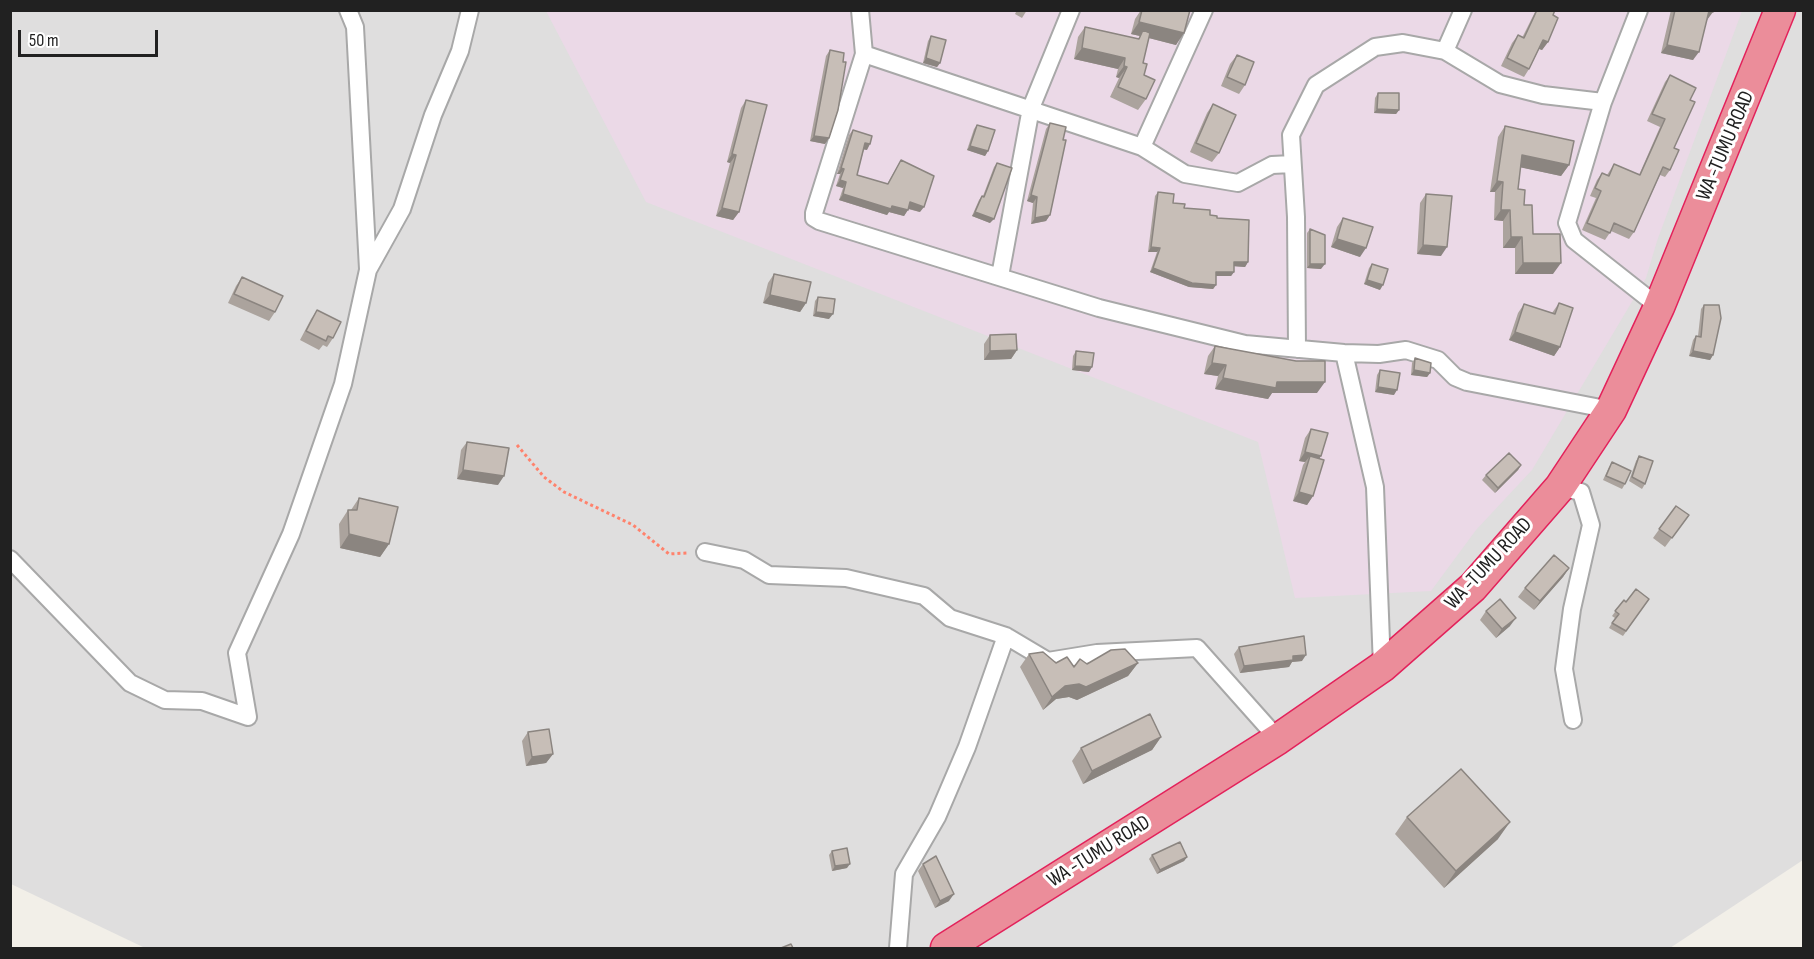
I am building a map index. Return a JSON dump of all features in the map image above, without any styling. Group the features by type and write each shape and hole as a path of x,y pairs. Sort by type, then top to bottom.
{"highway":[{"name":"WA -TUMU ROAD","path":"946,948 1278,739 1382,667 1473,587 1560,487 1611,410 1659,307 1780,10"}],"street":[{"path":"10,559 130,682 165,700 201,701 248,717 237,653 291,534 343,384 368,270 355,27 348,10"},
{"path":"368,270 402,208 433,115 460,51 470,10"},
{"path":"860,10 864,54 814,218 1141,318 1245,344 1344,353 1378,354 1406,350 1418,352 1438,360 1461,380 1611,410"},
{"path":"1000,276 1031,108 1071,10"},
{"path":"1142,147 1204,10"},
{"path":"1445,51 1462,10"},
{"path":"1639,10 1603,102 1568,215 1569,231 1574,240 1659,307"},
{"path":"1297,349 1296,217 1291,135 1316,85 1375,47 1403,43 1445,51 1500,84 1543,95 1603,102"},
{"path":"864,54 1142,147 1185,174 1238,183 1272,165 1292,164"},
{"path":"1344,353 1375,487 1382,667"},
{"path":"1560,487 1581,492 1591,525 1572,609 1564,669 1573,720"},
{"path":"705,552 744,560 769,575 846,578 924,596 950,618 1006,636 1048,661 1097,653 1197,648 1278,739"},
{"path":"898,948 904,874 918,854 967,747 1006,636"}],"path":[{"path":"517,445 544,477 564,492 633,525 669,554 705,552"}],"shaded area":[{"path":"10,11 1803,11 1803,860 1670,948 145,948 11,884"},
{"path":"546,11 1742,11 1657,241 1646,278 1532,470 1476,530 1431,591 1295,598 1258,442 646,202"}],"building":[{"path":"1142,10 1190,10 1184,33 1139,22"},
{"path":"1537,10 1555,10 1553,15 1558,18 1548,42 1543,40 1529,69 1507,58 1518,35 1524,38"},
{"path":"1675,10 1713,10 1713,12 1709,11 1699,52 1667,45"},
{"path":"1085,27 1139,39 1143,30 1150,33 1143,63 1147,64 1144,75 1155,80 1146,99 1118,87 1127,67 1124,66 1125,58 1082,48"},
{"path":"931,36 946,40 940,63 926,58"},
{"path":"830,50 844,53 843,62 846,62 838,110 829,138 814,136"},
{"path":"1237,55 1254,62 1245,85 1227,77"},
{"path":"1670,75 1696,88 1690,100 1695,102 1674,148 1679,150 1670,170 1663,167 1634,232 1614,223 1610,233 1587,223 1601,191 1595,188 1602,173 1609,176 1614,164 1640,175 1665,119 1652,114"},
{"path":"1378,93 1399,93 1399,110 1377,109"},
{"path":"746,100 767,105 739,212 722,208 736,155 732,154"},
{"path":"1213,104 1236,115 1219,153 1196,143"},
{"path":"1050,123 1066,127 1063,140 1066,140 1050,215 1035,218 1037,197 1031,195"},
{"path":"977,125 995,130 988,151 970,146"},
{"path":"1505,126 1574,141 1569,165 1522,155 1518,189 1525,190 1524,205 1532,205 1533,234 1560,234 1561,263 1523,263 1522,237 1511,237 1510,210 1501,210 1503,182 1497,181"},
{"path":"853,130 872,136 870,144 865,143 857,175 888,184 901,160 934,176 924,207 910,202 908,210 892,206 891,209 843,194 846,182 840,180 844,169 841,168"},
{"path":"997,163 1012,168 994,219 975,212 982,196 984,197"},
{"path":"1158,192 1174,194 1173,203 1185,204 1184,208 1210,210 1210,215 1217,216 1217,218 1249,220 1248,262 1234,262 1234,272 1216,272 1216,285 1192,283 1153,268 1160,248 1151,247"},
{"path":"1426,194 1452,196 1447,247 1423,245"},
{"path":"1343,218 1373,227 1366,248 1337,239"},
{"path":"1310,229 1325,235 1325,264 1310,264"},
{"path":"1372,264 1388,269 1383,285 1367,280"},
{"path":"774,274 811,282 806,303 770,295"},
{"path":"242,277 283,296 275,312 234,294"},
{"path":"818,297 835,299 833,314 816,312"},
{"path":"1559,303 1573,308 1560,347 1515,332 1524,304 1555,314"},
{"path":"1704,305 1719,305 1721,318 1713,355 1693,351 1696,336 1701,337"},
{"path":"317,310 341,322 333,338 328,336 326,341 306,331"},
{"path":"1016,334 1017,350 990,351 990,335"},
{"path":"1215,346 1296,361 1325,361 1325,382 1277,382 1276,388 1223,378 1226,365 1212,363"},
{"path":"1076,351 1094,353 1092,367 1075,366"},
{"path":"1415,358 1431,363 1430,373 1414,370"},
{"path":"1380,370 1400,373 1397,390 1378,387"},
{"path":"1311,429 1328,433 1321,456 1305,452"},
{"path":"467,442 509,448 504,476 463,470"},
{"path":"1509,453 1521,465 1498,488 1486,475"},
{"path":"1310,456 1324,460 1313,496 1299,492"},
{"path":"1639,456 1653,461 1645,484 1632,477"},
{"path":"1612,462 1631,471 1625,484 1606,476"},
{"path":"359,498 398,507 389,544 349,534 348,510 357,510"},
{"path":"1676,506 1689,515 1672,538 1659,529"},
{"path":"1554,555 1569,568 1540,601 1525,588"},
{"path":"1636,589 1649,599 1626,631 1612,623 1619,614 1615,611"},
{"path":"1500,599 1516,618 1502,629 1486,611"},
{"path":"1304,636 1306,655 1293,656 1293,660 1244,666 1239,647"},
{"path":"1125,649 1138,663 1086,687 1079,684 1065,686 1052,697 1029,654 1043,652 1056,663 1067,657 1074,667 1080,659 1087,664 1111,650"},
{"path":"1150,714 1161,737 1092,771 1081,748"},
{"path":"549,729 553,754 532,757 528,732"},
{"path":"1461,769 1510,822 1456,871 1407,817"},
{"path":"1180,842 1187,857 1160,870 1152,855"},
{"path":"847,848 850,864 835,866 832,851"},
{"path":"936,856 954,894 940,901 923,864"},
{"path":"791,944 793,948 781,948"}]}
